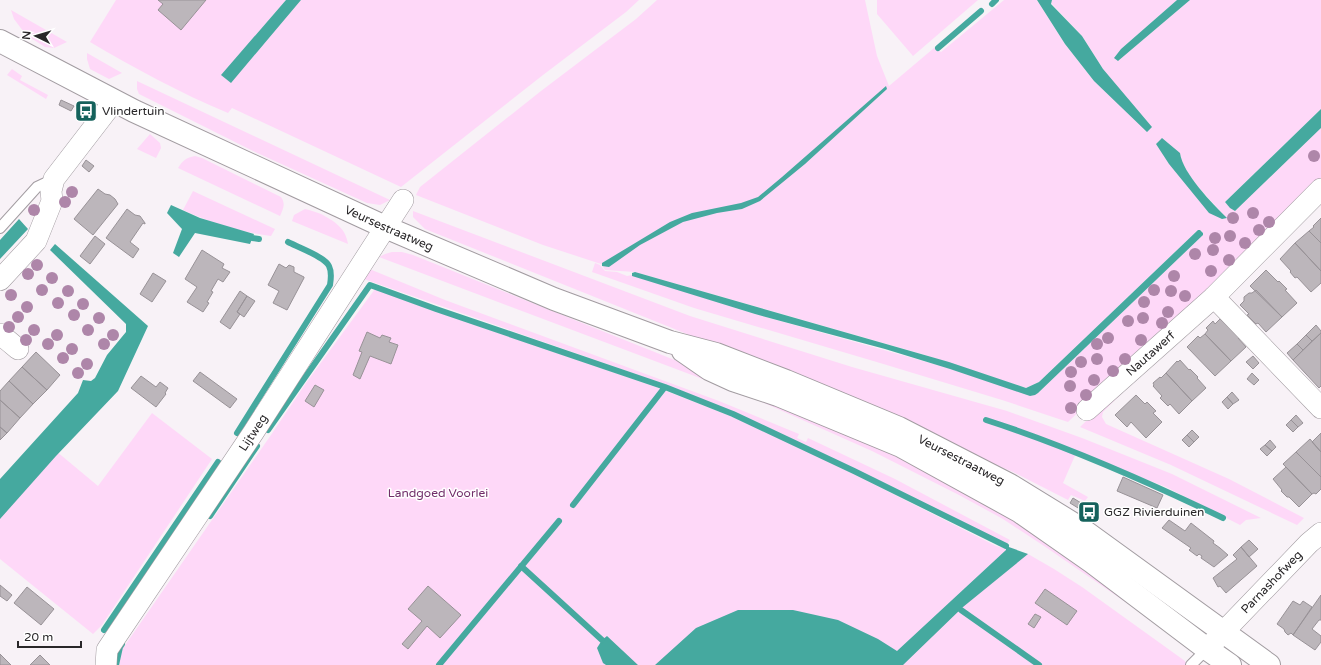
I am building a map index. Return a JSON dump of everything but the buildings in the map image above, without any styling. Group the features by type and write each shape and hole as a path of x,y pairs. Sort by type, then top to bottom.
{"main road":[{"name":"Veursestraatweg","path":"0,41 114,101 184,135 386,228 554,298 670,342 716,354 786,381 899,428 1010,485 1080,528 1269,665"},
{"name":"Veursestraatweg","path":"670,342 709,369 733,380 778,395 901,446 1019,511 1092,562 1207,649 1232,658"}],"street":[{"path":"0,280 36,241 52,201 54,179 114,101"},
{"name":"Nautawerf","path":"1087,410 1214,297 1321,189"},
{"name":"Lijtweg","path":"106,665 107,650 253,433 403,200"},
{"path":"1214,297 1282,367 1302,380 1321,408"},
{"path":"0,334 18,350"},
{"name":"Parnashofweg","path":"1225,632 1317,542"},
{"path":"1207,649 1225,632"}],"lane":[{"path":"0,228 37,187 54,179"},
{"name":"Veursestraatweg","path":"1225,632 1232,658"},
{"path":"1191,665 1207,649"}],"green space":[{"path":"116,0 286,0 222,75 231,82 301,0 639,0 626,12 543,75 401,187 232,108 228,113 192,97 140,71 90,42"},
{"path":"657,0 865,0 877,56 889,86 934,48 941,52 1004,0 1037,0 1065,44 1094,81 1103,69 1082,36 1051,3 1052,0 1177,0 1121,49 1118,61 1190,0 1321,0 1321,109 1225,202 1235,211 1321,128 1321,180 1068,422 1002,400 694,308 592,272 595,263 600,265 605,271 617,272 627,276 632,275 755,314 1038,393 1203,235 1200,230 1198,230 1039,382 1026,388 922,354 635,272 605,270 601,264 543,245 416,195 420,187 541,91 636,19","holes":["1180,153 1182,162 1192,179 1226,218 1169,164"]},
{"path":"877,0 978,0 913,56 877,14"},
{"path":"11,10 67,42 54,48 45,47 26,35 14,19"},
{"path":"87,53 122,73 109,79 90,69"},
{"path":"12,69 22,76 20,80 48,95 46,99 7,75"},
{"path":"137,81 390,200 380,205 367,203 253,151 139,94 137,89"},
{"path":"150,134 160,143 161,148 156,158 137,149"},
{"path":"195,156 202,158 281,197 284,204 280,216 178,168 185,160"},
{"path":"193,191 275,229 271,236 249,232 215,223 183,210"},
{"path":"305,209 321,214 335,222 345,234 348,244 292,221 294,215"},
{"path":"413,211 690,316 852,367 1007,411 1082,438 1172,474 1261,518 1246,520 1240,525 1166,487 1096,460 1077,451 1063,483 1088,497 1085,501 1071,495 1068,500 1013,472 682,332 425,229 413,217"},
{"path":"392,252 402,252 413,255 687,365 876,444 963,489 1051,543 1185,643 1003,519 872,451 753,398 379,257"},
{"path":"367,268 445,300 719,401 799,434 797,438 806,442 808,438 895,479 1010,540 1007,545 891,486 718,406 667,385 361,278"},
{"name":"Landgoed Voorlei","path":"375,289 431,310 656,387 733,417 826,460 996,546 1028,554 1082,587 1185,661 1187,665 119,665 121,651 306,383"},
{"path":"1127,381 1131,384 1103,412 1102,417 1106,424 1229,479 1304,518 1297,525 1171,465 1080,427"},
{"path":"152,413 212,459 102,625 93,634 0,559 0,502 50,446 98,486"}],"shaded area":[{"path":"286,0 301,0 231,83 221,75"},
{"path":"1037,0 1052,0 1051,4 1082,36 1103,69 1152,127 1147,132 1094,81 1065,44"},
{"path":"1177,0 1190,0 1118,61 1114,58 1121,49"},
{"path":"886,86 887,89 805,164 760,201 742,209 717,213 683,222 640,245 609,267 602,266 602,263 670,222 692,213 741,203 758,197"},
{"path":"1321,109 1321,128 1235,211 1230,208 1225,202"},
{"path":"1162,138 1180,153 1186,170 1192,179 1227,218 1222,219 1209,213 1169,164 1156,144"},
{"path":"171,205 200,218 254,234 250,244 195,233 179,257 173,253 182,229 167,213"},
{"path":"19,219 28,229 0,259 0,240"},
{"path":"1198,230 1203,233 1203,235 1038,393 1030,396 885,349 755,314 632,276 632,273 635,272 949,362 1026,388 1039,382"},
{"path":"55,244 148,326 118,391 56,456 0,519 0,479 78,393 83,380 91,381 95,378 107,355 126,332 126,324 50,250"},
{"path":"1006,546 1028,554 963,607 903,665 655,665 696,628 738,610 793,610 838,620 878,639 897,651 1006,550"},
{"path":"607,636 638,665 606,665 603,663 597,648 602,640"}],"waterway":[{"path":"992,4 996,0"},
{"path":"938,48 981,11"},
{"path":"252,238 259,239"},
{"path":"237,433 330,285 331,271 329,266 317,256 288,242"},
{"path":"268,430 370,285 665,387 573,505"},
{"path":"665,387 733,414 854,471 1006,546"},
{"path":"986,420 1046,441 1106,465 1223,518"},
{"path":"210,516 257,446"},
{"path":"104,630 218,462"},
{"path":"439,665 559,521"},
{"path":"521,566 602,640"},
{"path":"961,610 1039,665"},
{"path":"116,665 122,644"}],"place":[{"name":"Vlindertuin","path":"86,111"},
{"name":"GGZ Rivierduinen","path":"1089,512"}]}
